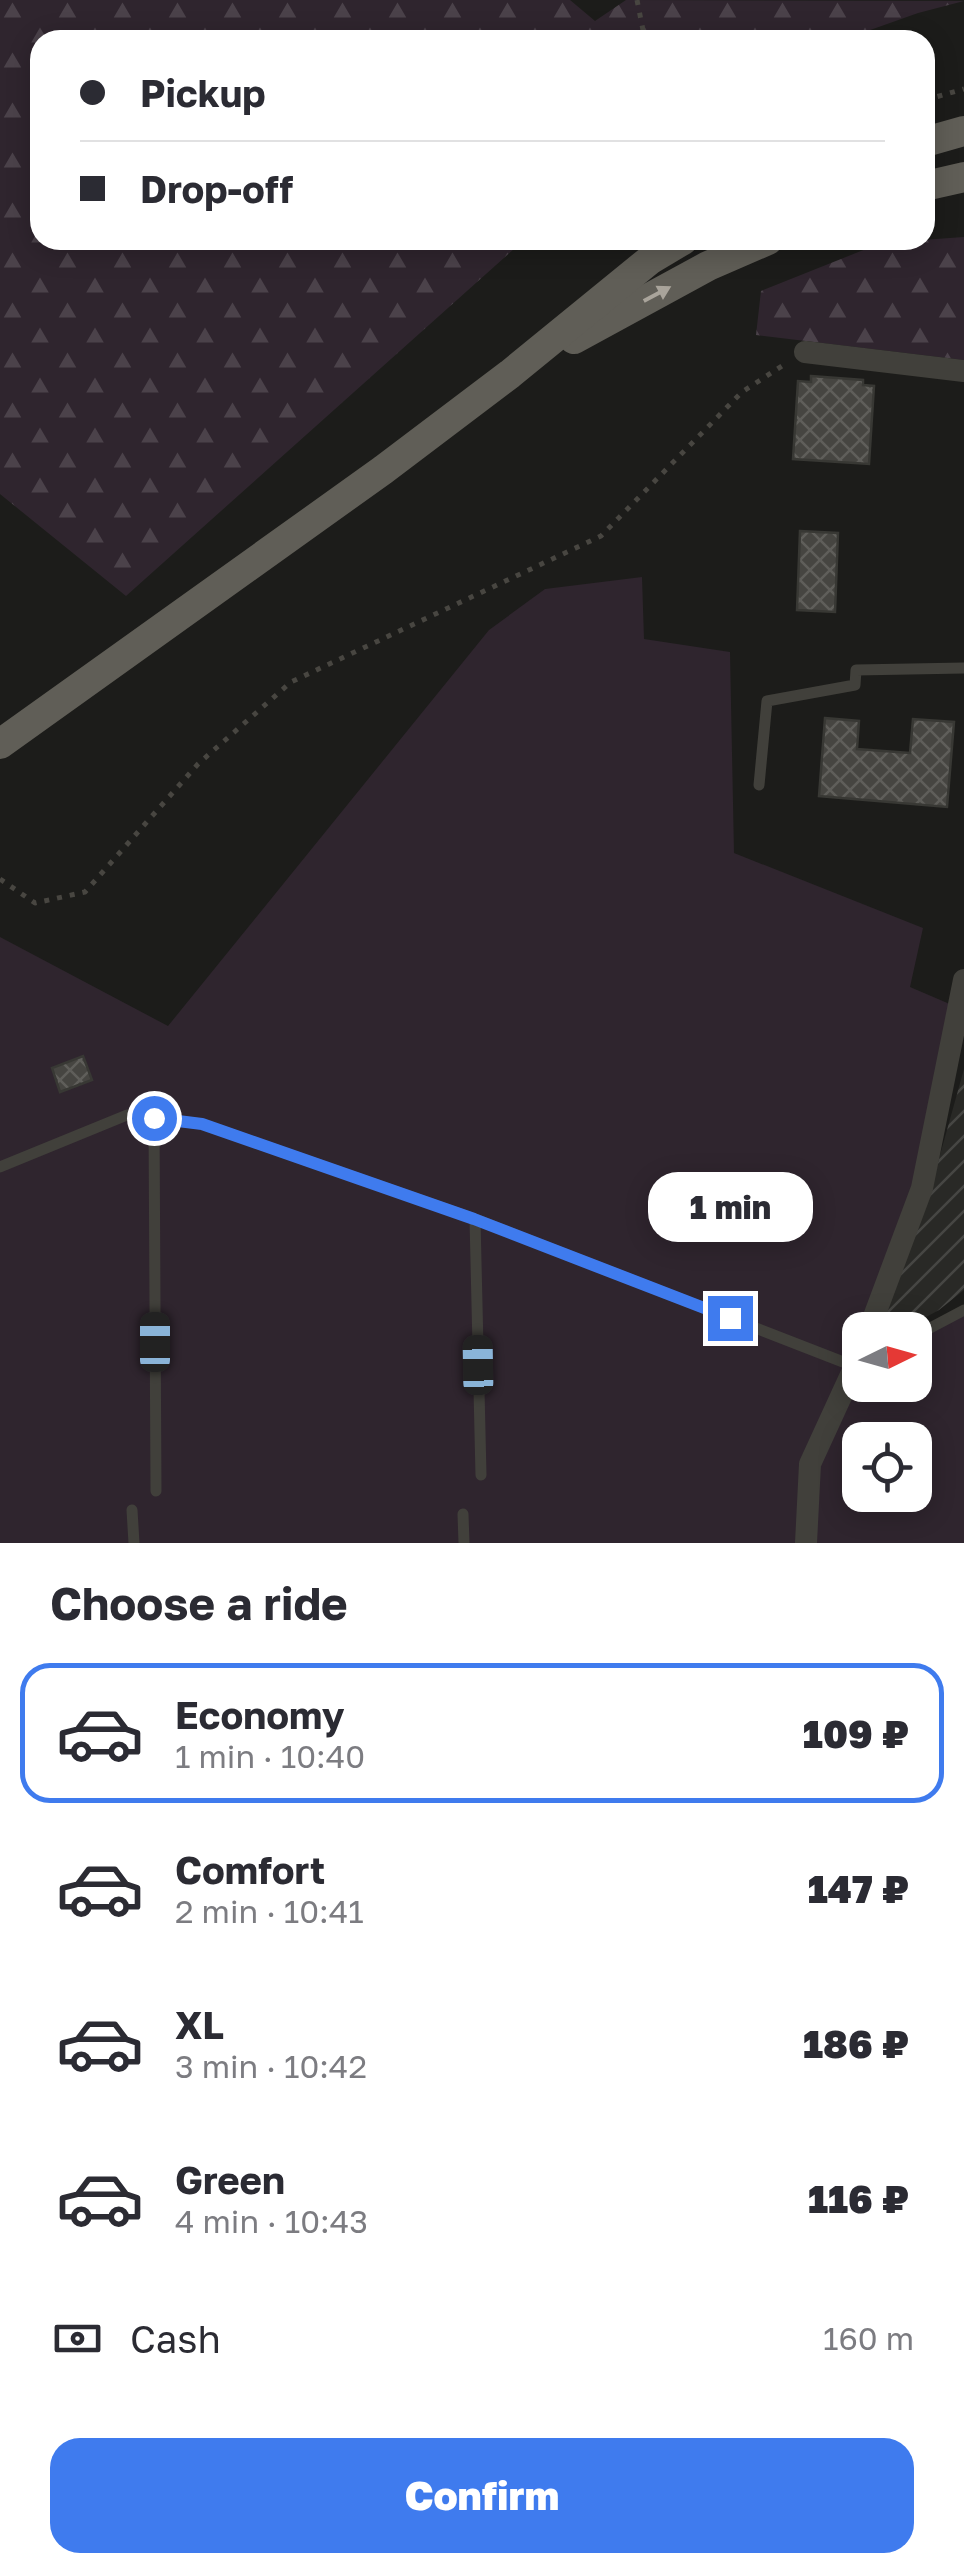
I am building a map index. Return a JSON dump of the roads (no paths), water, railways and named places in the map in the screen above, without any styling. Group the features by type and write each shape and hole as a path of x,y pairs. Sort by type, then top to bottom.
{"main road":[{"path":"935,139 964,131"},
{"path":"935,184 964,177"},
{"path":"0,744 382,470 666,250"},
{"path":"510,374 708,266 745,250"}],"street":[{"path":"805,352 964,371"},
{"path":"876,1312 922,1188 958,1045 964,980"},
{"path":"806,1543 810,1464 842,1396"}],"lane":[{"path":"759,785 767,701 855,685 856,670 964,668"},
{"path":"0,1167 127,1115 202,1124 474,1219 842,1356"},
{"path":"154,1118 156,1490"},
{"path":"474,1219 481,1475"},
{"path":"932,1327 964,1310"},
{"path":"132,1510 134,1543"},
{"path":"464,1514 464,1543"}]}
